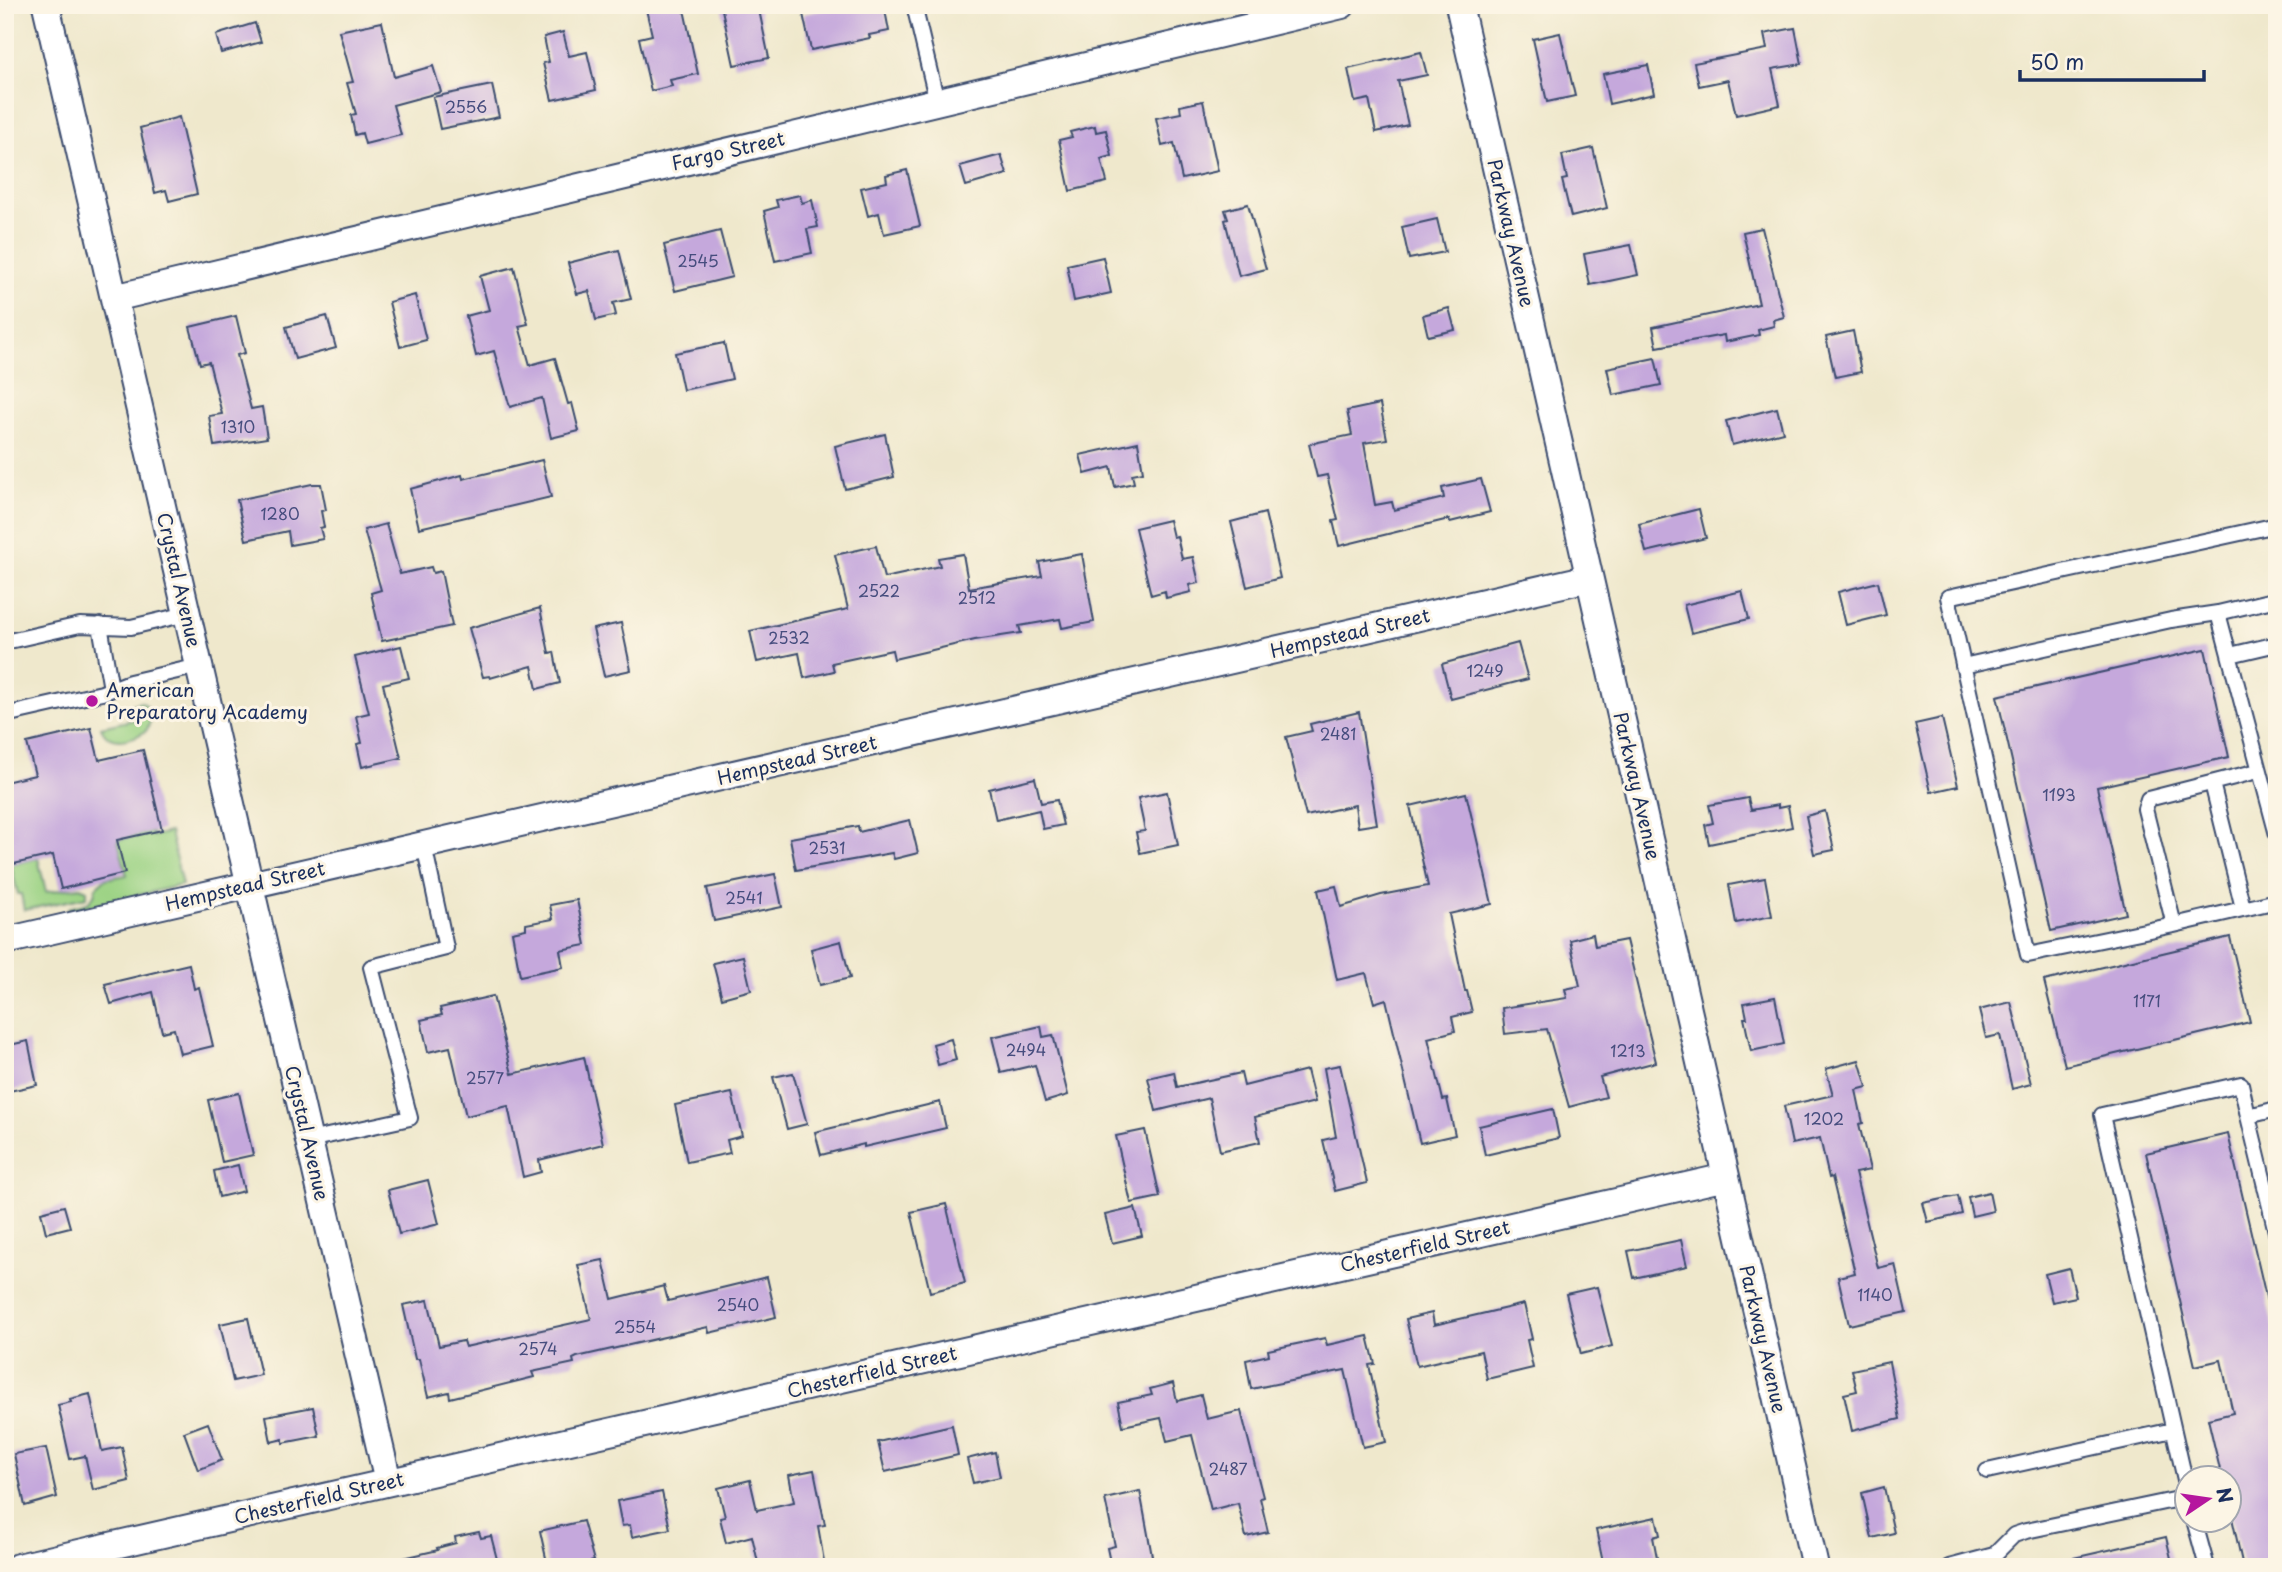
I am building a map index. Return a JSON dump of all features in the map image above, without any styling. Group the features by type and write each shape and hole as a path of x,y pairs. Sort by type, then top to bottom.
{"street":[{"name":"Crystal Avenue","path":"46,5 388,1482"},
{"name":"Fargo Street","path":"114,298 1342,5"},
{"name":"Parkway Avenue","path":"1459,5 1815,1567"},
{"name":"Hempstead Street","path":"5,942 1589,578"},
{"name":"Chesterfield Street","path":"18,1567 1726,1177"}],"lane":[{"path":"914,5 937,102"},
{"path":"2277,525 1948,597 2028,955 2277,901"},
{"path":"1963,666 2277,599"},
{"path":"2218,613 2277,835"},
{"path":"5,642 80,625 131,627 187,614"},
{"path":"100,625 111,689"},
{"path":"2230,654 2277,644"},
{"path":"5,715 199,666"},
{"path":"2174,925 2145,809 2148,799 2258,771"},
{"path":"2212,783 2243,908"},
{"path":"309,1140 410,1118 371,967 446,948 424,845"},
{"path":"2181,1464 2102,1115 2241,1084 2277,1236"},
{"path":"2248,1116 2277,1109"},
{"path":"1987,1471 2173,1430"},
{"path":"1949,1567 1994,1555 2014,1535 2026,1531 2174,1498"},
{"path":"2198,1534 2207,1567"}],"green space":[{"path":"141,702 148,708 150,715 146,731 121,740 105,733 101,727 137,719 133,704"},
{"path":"152,832 153,836 170,832 182,885 69,911 68,908 88,903 96,887 105,879 127,875 117,840"},
{"path":"38,858 46,892 80,887 87,890 87,897 24,910 11,865"}],"building":[{"path":"645,5 683,5 698,74 670,80 672,86 651,91 639,38 652,35"},
{"path":"721,5 758,5 769,58 734,65"},
{"path":"847,5 884,5 889,31 869,35 870,38 811,50 803,14"},
{"path":"382,22 394,77 433,66 441,92 393,105 401,135 365,144 362,133 355,135 351,115 356,114 347,83 353,82 339,31"},
{"path":"255,23 261,42 221,53 216,35"},
{"path":"1795,28 1802,64 1772,69 1780,105 1736,115 1728,80 1699,86 1694,63 1767,49 1764,34"},
{"path":"563,32 569,56 587,52 596,90 552,100 543,63 549,62 544,37"},
{"path":"1560,33 1575,96 1547,102 1533,39"},
{"path":"1421,52 1427,75 1398,81 1408,125 1376,132 1369,99 1355,102 1348,69"},
{"path":"1648,65 1654,94 1609,104 1603,74"},
{"path":"492,85 499,117 440,129 433,97"},
{"path":"1203,101 1218,171 1182,179 1174,143 1162,146 1156,118 1181,113 1180,106"},
{"path":"179,117 197,194 169,201 166,190 155,193 140,128"},
{"path":"1095,126 1096,132 1106,130 1112,156 1101,159 1107,182 1070,191 1059,140 1072,137 1070,132"},
{"path":"1593,148 1607,208 1571,217 1562,180 1567,179 1562,155"},
{"path":"1001,155 1007,174 966,186 960,166"},
{"path":"907,170 920,226 884,234 879,213 868,216 861,188 887,182 886,175"},
{"path":"800,195 802,203 812,200 818,227 807,229 812,253 775,261 764,211 778,207 776,200"},
{"path":"1248,204 1266,269 1239,276 1225,210"},
{"path":"1437,219 1445,252 1409,259 1402,227"},
{"path":"1762,228 1784,317 1773,320 1774,326 1758,330 1759,335 1725,342 1724,335 1657,347 1653,327 1759,304 1743,232"},
{"path":"720,231 732,277 675,291 664,245"},
{"path":"1631,245 1638,275 1590,285 1584,254"},
{"path":"619,250 631,299 613,303 616,315 596,320 589,291 577,294 568,263"},
{"path":"1103,257 1111,293 1074,301 1067,265"},
{"path":"514,267 528,324 519,326 530,365 555,358 579,431 551,438 542,398 510,407 494,351 476,356 466,316 489,310 480,276"},
{"path":"415,295 426,340 400,347 389,302"},
{"path":"1449,308 1455,330 1428,336 1423,315"},
{"path":"236,316 245,353 237,355 251,409 262,407 267,438 214,446 209,416 222,414 209,362 200,364 190,327"},
{"path":"327,316 336,348 295,359 286,327"},
{"path":"1853,331 1861,372 1835,377 1826,337"},
{"path":"724,343 732,379 683,390 675,353"},
{"path":"1655,358 1661,385 1613,395 1607,368"},
{"path":"1380,404 1387,439 1364,443 1375,505 1392,502 1394,510 1444,498 1442,488 1481,479 1490,512 1450,522 1449,519 1339,546 1333,521 1338,520 1327,475 1317,477 1309,444 1352,435 1347,411"},
{"path":"1777,408 1783,432 1732,445 1726,421"},
{"path":"885,434 894,477 845,489 835,446"},
{"path":"1138,442 1143,472 1132,474 1134,483 1115,487 1111,467 1085,474 1080,455"},
{"path":"542,460 551,497 419,528 410,489 462,475 463,479"},
{"path":"321,484 326,510 321,511 324,527 320,528 323,539 290,545 288,531 246,540 237,500"},
{"path":"1699,509 1706,538 1646,552 1639,524"},
{"path":"1265,513 1280,578 1247,587 1231,522"},
{"path":"1169,520 1173,537 1177,536 1182,559 1193,557 1199,583 1189,585 1191,592 1166,598 1165,591 1151,595 1135,528"},
{"path":"386,524 400,574 431,567 433,573 441,571 452,626 382,641 371,593 381,590 364,530"},
{"path":"876,546 884,578 940,566 938,558 963,554 969,588 1042,576 1039,562 1082,554 1094,622 1062,628 1060,619 1019,626 1021,633 975,640 894,659 892,650 832,663 834,671 804,678 799,653 757,662 750,631 848,609 835,555"},
{"path":"1878,582 1886,615 1846,625 1838,592"},
{"path":"1742,591 1749,619 1691,633 1684,605"},
{"path":"540,608 549,653 554,652 560,683 537,689 532,666 490,678 483,677 469,628"},
{"path":"621,623 631,670 604,676 593,629"},
{"path":"1518,643 1528,679 1451,699 1442,664"},
{"path":"401,646 409,678 383,684 401,758 362,767 357,744 362,743 356,716 369,713 355,657"},
{"path":"2205,649 2229,757 2097,787 2126,914 2051,931 1997,696"},
{"path":"1359,712 1377,824 1358,827 1355,805 1306,816 1286,737 1312,731 1310,724"},
{"path":"1942,718 1958,786 1931,792 1915,724"},
{"name":"American Preparatory Academy","path":"91,728 99,760 143,750 162,830 117,840 125,873 61,889 53,855 5,866 5,782 35,775 27,743"},
{"path":"1035,778 1041,803 1057,800 1063,825 1043,829 1039,810 996,820 989,789"},
{"path":"1167,792 1178,845 1140,853 1136,832 1145,831 1138,798"},
{"path":"1466,793 1492,904 1449,914 1472,1012 1452,1017 1455,1031 1428,1038 1443,1100 1447,1099 1455,1135 1420,1143 1386,999 1374,1003 1366,973 1337,980 1318,890 1336,886 1341,907 1381,895 1428,886 1410,806"},
{"path":"1748,798 1751,810 1788,806 1792,827 1709,844 1705,825 1713,823 1709,805"},
{"path":"1825,811 1834,850 1814,854 1806,816"},
{"path":"910,820 918,853 894,859 892,853 796,870 790,838 858,826 859,832"},
{"path":"775,874 782,907 714,921 707,888"},
{"path":"1765,878 1772,916 1736,923 1729,885"},
{"path":"577,900 586,945 560,950 563,967 520,976 512,932 526,929 526,924 553,919 550,905"},
{"path":"1593,934 1595,946 1626,940 1656,1062 1600,1077 1606,1097 1569,1107 1547,1029 1505,1034 1502,1008 1567,998 1565,989 1580,986 1570,940"},
{"path":"2230,937 2250,1022 2065,1066 2044,981"},
{"path":"841,941 850,978 820,985 811,949"},
{"path":"743,956 751,990 722,998 713,963"},
{"path":"189,964 194,989 199,987 213,1046 180,1054 174,1029 162,1032 153,992 111,1004 105,984"},
{"path":"493,996 512,1074 584,1057 603,1144 539,1160 541,1172 523,1177 508,1106 466,1116 450,1047 428,1052 421,1020 442,1015 440,1008"},
{"path":"1775,997 1784,1044 1751,1051 1744,1018 1747,1018 1744,1003"},
{"path":"2011,1002 2031,1084 2012,1089 2000,1035 1986,1038 1979,1010"},
{"path":"1041,1026 1043,1037 1053,1035 1068,1095 1045,1102 1035,1065 1001,1073 992,1037"},
{"path":"951,1039 956,1060 938,1065 933,1044"},
{"path":"28,1041 37,1085 5,1092 5,1046"},
{"path":"1859,1060 1867,1087 1856,1090 1863,1123 1859,1124 1870,1170 1855,1173 1878,1268 1895,1264 1906,1312 1849,1325 1838,1277 1855,1273 1832,1177 1829,1178 1820,1138 1792,1144 1784,1106 1833,1095 1826,1069"},
{"path":"1340,1065 1367,1183 1335,1191 1323,1140 1336,1137 1324,1068"},
{"path":"1307,1070 1315,1102 1255,1117 1260,1142 1220,1151 1209,1098 1156,1111 1148,1078 1174,1072 1177,1087 1241,1073 1244,1086"},
{"path":"793,1073 807,1124 787,1129 773,1077"},
{"path":"239,1093 253,1155 222,1162 208,1100"},
{"path":"732,1093 742,1136 727,1140 730,1153 687,1162 675,1105"},
{"path":"940,1102 946,1128 821,1155 815,1132"},
{"path":"1553,1109 1559,1138 1485,1155 1479,1126"},
{"path":"1145,1130 1160,1197 1131,1203 1116,1136"},
{"path":"2228,1134 2277,1344 2277,1567 2243,1567 2236,1534 2244,1534 2244,1464 2219,1464 2208,1419 2233,1413 2221,1360 2195,1366 2146,1153"},
{"path":"238,1165 244,1191 219,1197 214,1171"},
{"path":"428,1180 439,1224 399,1234 388,1190"},
{"path":"1989,1192 1993,1211 1972,1216 1968,1197"},
{"path":"1958,1196 1962,1214 1928,1222 1923,1203"},
{"path":"946,1204 965,1283 930,1292 911,1212"},
{"path":"64,1206 70,1227 46,1233 41,1212"},
{"path":"1135,1208 1142,1236 1112,1243 1105,1215"},
{"path":"1681,1240 1687,1266 1634,1278 1628,1251"},
{"path":"603,1260 612,1299 664,1286 668,1301 767,1277 776,1317 709,1333 708,1327 577,1357 573,1359 574,1363 532,1372 534,1377 450,1398 449,1392 428,1397 419,1359 415,1359 403,1305 428,1300 439,1346 463,1341 465,1347 591,1319 578,1265"},
{"path":"2069,1268 2076,1297 2052,1302 2045,1274"},
{"path":"1597,1287 1612,1346 1581,1354 1566,1294"},
{"path":"1524,1304 1532,1339 1527,1340 1533,1368 1487,1379 1481,1351 1417,1366 1406,1319 1432,1313 1434,1325"},
{"path":"248,1318 261,1375 233,1381 220,1324"},
{"path":"1368,1336 1375,1364 1369,1365 1386,1442 1363,1447 1345,1370 1251,1389 1246,1360 1269,1355 1268,1350 1325,1338 1327,1345"},
{"path":"1889,1362 1900,1419 1852,1431 1844,1394 1857,1391 1852,1370"},
{"path":"1173,1383 1177,1401 1201,1395 1207,1419 1241,1411 1263,1497 1260,1498 1268,1532 1246,1537 1238,1503 1211,1510 1192,1435 1167,1441 1161,1418 1123,1426 1118,1402 1152,1395 1150,1389"},
{"path":"90,1394 102,1451 122,1447 129,1481 93,1490 85,1456 70,1459 58,1405"},
{"path":"313,1407 319,1436 283,1443 283,1439 271,1442 266,1416"},
{"path":"208,1423 222,1460 198,1470 184,1432"},
{"path":"952,1425 958,1455 885,1472 878,1442"},
{"path":"46,1448 57,1497 25,1506 14,1454"},
{"path":"995,1452 1000,1477 973,1483 967,1459"},
{"path":"814,1470 825,1525 818,1526 825,1567 759,1567 752,1536 726,1543 720,1518 725,1517 718,1488 750,1480 757,1510 794,1502 789,1475"},
{"path":"1884,1487 1894,1533 1872,1538 1862,1493"},
{"path":"1140,1491 1154,1567 1111,1567 1107,1548 1115,1546 1105,1499"},
{"path":"662,1492 670,1529 632,1537 630,1525 622,1526 617,1501"},
{"path":"1656,1517 1660,1535 1653,1537 1658,1563 1641,1567 1604,1567 1596,1530"},
{"path":"583,1521 594,1561 570,1567 548,1567 540,1531"},
{"path":"479,1532 481,1538 491,1536 499,1567 400,1567 399,1559 438,1550 437,1548 456,1543 455,1537"},
{"path":"2166,1537 2173,1567 2070,1567 2069,1559"}],"place":[{"name":"American Preparatory Academy","path":"92,701"}]}
